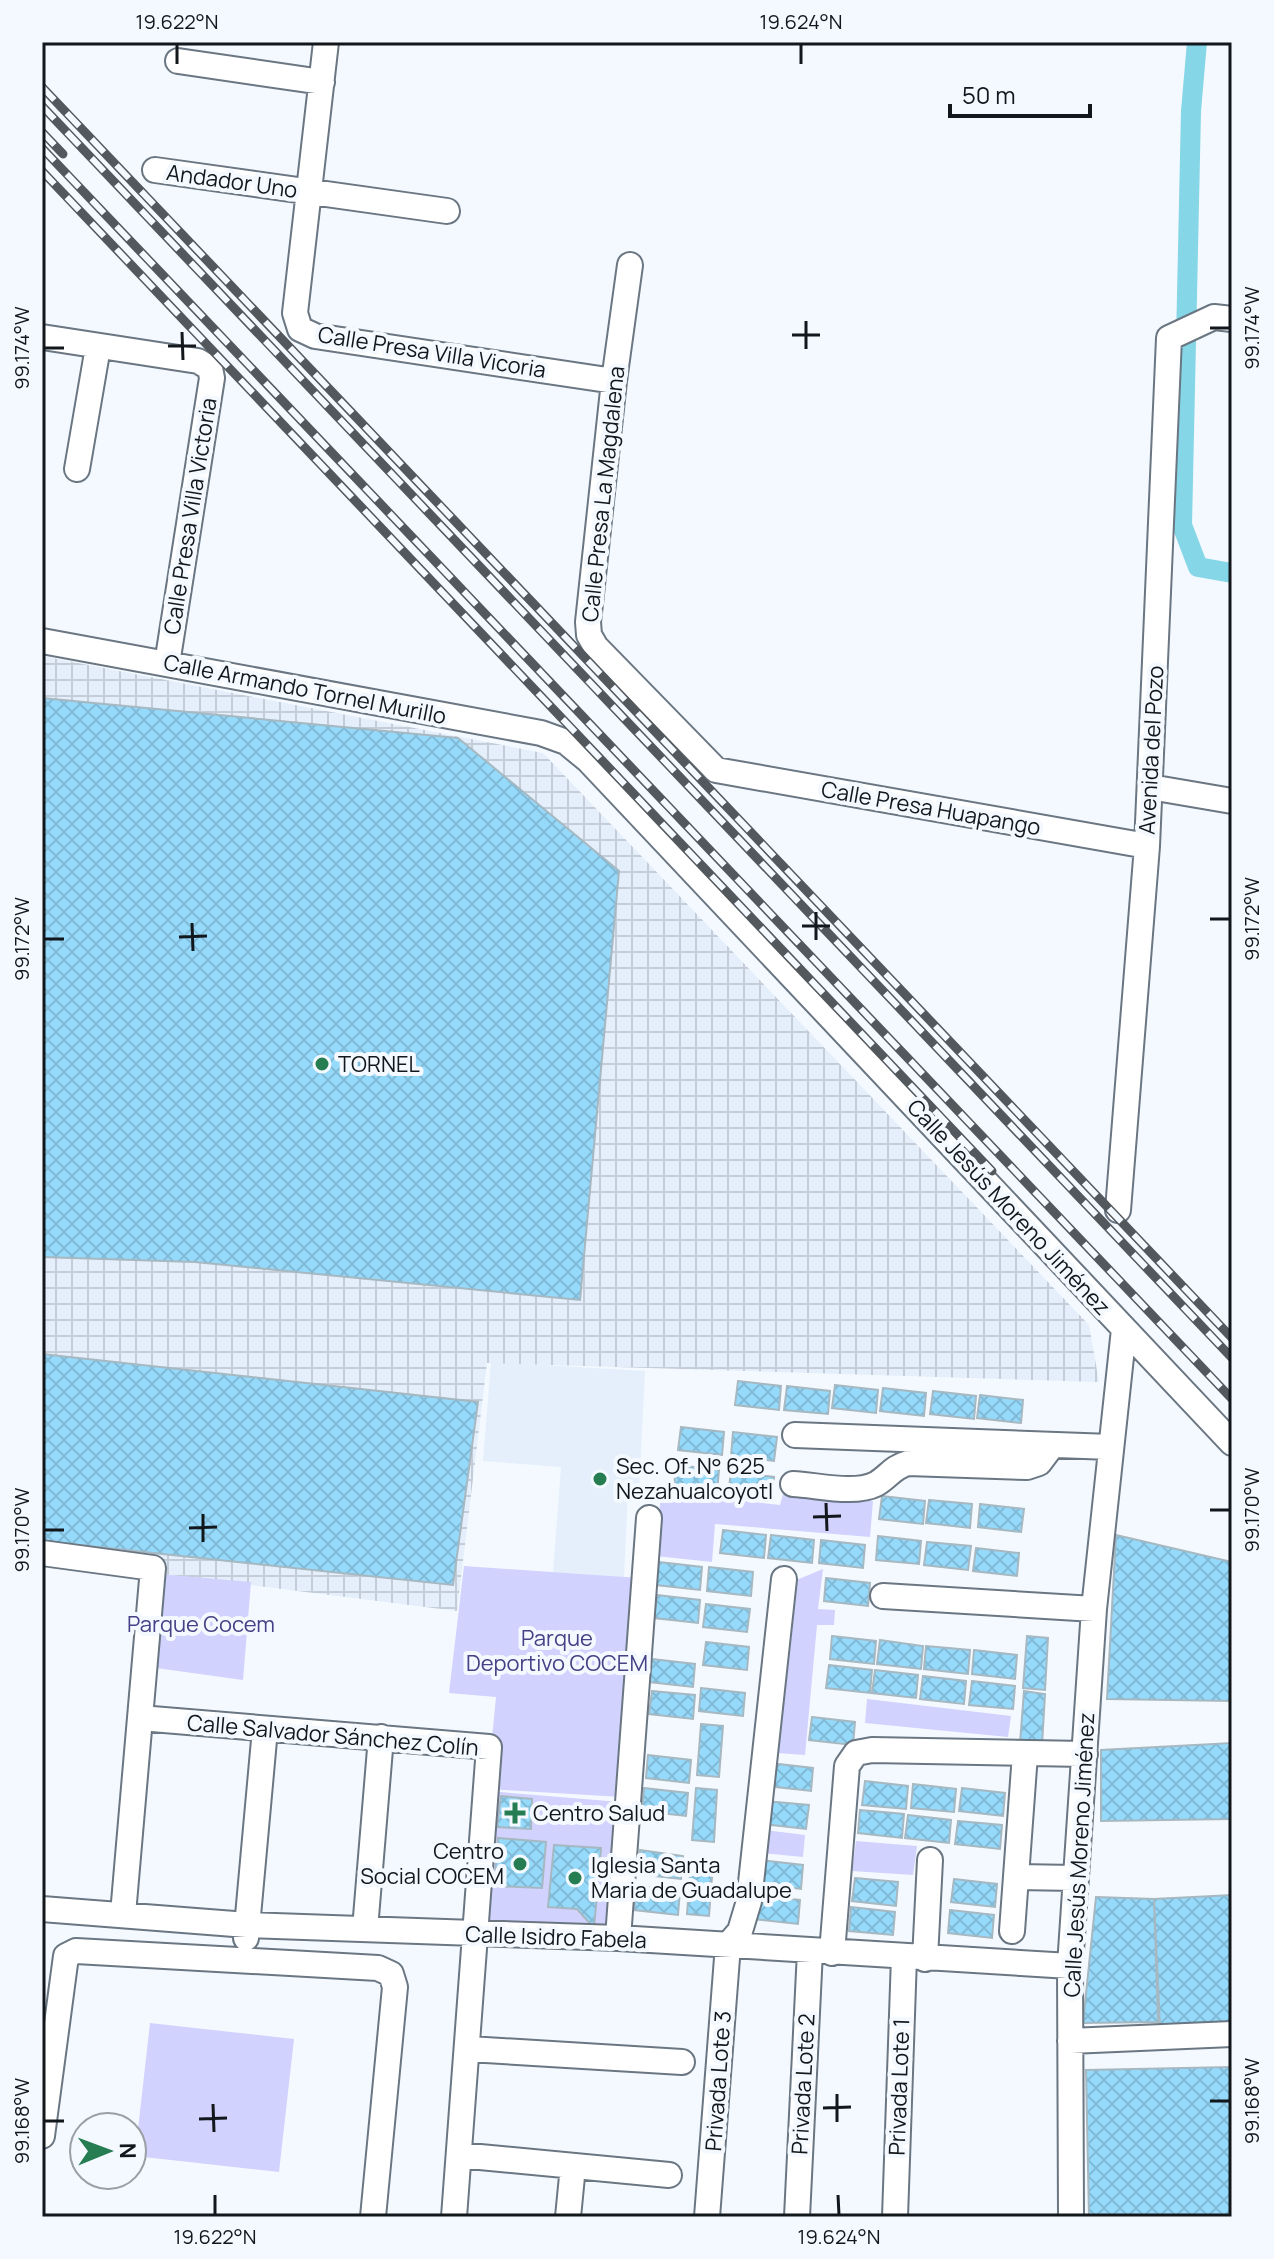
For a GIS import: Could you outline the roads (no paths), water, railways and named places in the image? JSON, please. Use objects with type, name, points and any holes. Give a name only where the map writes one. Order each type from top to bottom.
[{"type":"street","name":"Calle Presa Villa Vicoria","points":[[326,42],[295,313],[300,329],[315,336],[614,381]]},
{"type":"street","points":[[178,61],[322,82]]},
{"type":"street","name":"Andador Uno","points":[[155,170],[447,211]]},
{"type":"street","name":"Calle Presa La Magdalena","points":[[630,265],[614,381],[589,635],[596,647],[716,770]]},
{"type":"street","name":"Avenida del Pozo","points":[[1118,1210],[1147,846],[1169,338],[1217,319]]},
{"type":"street","points":[[42,337],[98,347],[77,469]]},
{"type":"street","name":"Calle Presa Villa Victoria","points":[[98,347],[198,361],[210,368],[212,378],[167,664]]},
{"type":"street","name":"Calle Armando Tornel Murillo","points":[[42,641],[541,733],[566,742]]},
{"type":"street","name":"Calle Jesús Moreno Jiménez","points":[[566,742],[588,760],[1124,1329],[1094,1609],[1070,1966],[1071,2217]]},
{"type":"street","name":"Calle Presa Huapango","points":[[716,770],[1147,846]]},
{"type":"street","points":[[1150,787],[1232,801]]},
{"type":"street","points":[[1124,1329],[1232,1443]]},
{"type":"street","points":[[795,1435],[1111,1447]]},
{"type":"street","points":[[793,1484],[863,1489],[878,1483],[896,1466],[908,1463],[1027,1467],[1039,1463],[1051,1447]]},
{"type":"street","points":[[618,1938],[649,1518]]},
{"type":"street","points":[[42,1553],[153,1568],[123,1914]]},
{"type":"street","points":[[728,1945],[740,1931],[749,1901],[784,1579]]},
{"type":"street","points":[[883,1596],[1094,1609]]},
{"type":"street","name":"Calle Salvador Sánchez Colín","points":[[140,1718],[489,1747],[469,2049],[454,2217]]},
{"type":"street","points":[[245,1959],[265,1729]]},
{"type":"street","points":[[365,1929],[381,1737]]},
{"type":"street","name":"Privada Lote 2","points":[[797,2217],[821,1952],[847,1766],[856,1753],[872,1750],[1025,1754]]},
{"type":"street","points":[[1012,1931],[1025,1754],[1085,1754]]},
{"type":"street","name":"Privada Lote 1","points":[[895,2217],[914,1958],[930,1860]]},
{"type":"street","points":[[1016,1877],[1076,1878]]},
{"type":"street","name":"Calle Isidro Fabela","points":[[42,1909],[247,1925],[618,1938],[1070,1966]]},
{"type":"street","name":"Privada Lote 3","points":[[707,2217],[728,1945]]},
{"type":"street","points":[[42,2136],[66,1956],[76,1951],[378,1968],[391,1974],[395,1987],[373,2217]]},
{"type":"street","points":[[1070,2041],[1232,2034]]},
{"type":"street","points":[[469,2049],[682,2062]]},
{"type":"street","points":[[459,2155],[669,2175]]},
{"type":"street","points":[[568,2217],[573,2166]]},
{"type":"waterway","points":[[1197,42],[1191,111],[1182,525],[1198,567],[1232,573]]},
{"type":"railway","points":[[42,87],[1232,1338]]},
{"type":"railway","points":[[42,106],[1232,1358]]},
{"type":"railway","points":[[42,132],[63,154]]},
{"type":"railway","points":[[42,148],[1232,1399]]},
{"type":"railway","points":[[42,171],[992,1171]]},
{"type":"place","name":"TORNEL","points":[[322,1064]]},
{"type":"place","name":"Sec. Of. N° 625 Nezahualcoyotl","points":[[600,1479]]},
{"type":"place","name":"Centro Salud","points":[[515,1813]]},
{"type":"place","name":"Centro Social COCEM","points":[[520,1864]]},
{"type":"place","name":"Iglesia Santa Maria de Guadalupe","points":[[575,1878]]},
{"type":"park label","name":"Parque Cocem","points":[[201,1624]]},
{"type":"park label","name":"Parque Deportivo COCEM","points":[[557,1650]]}]
